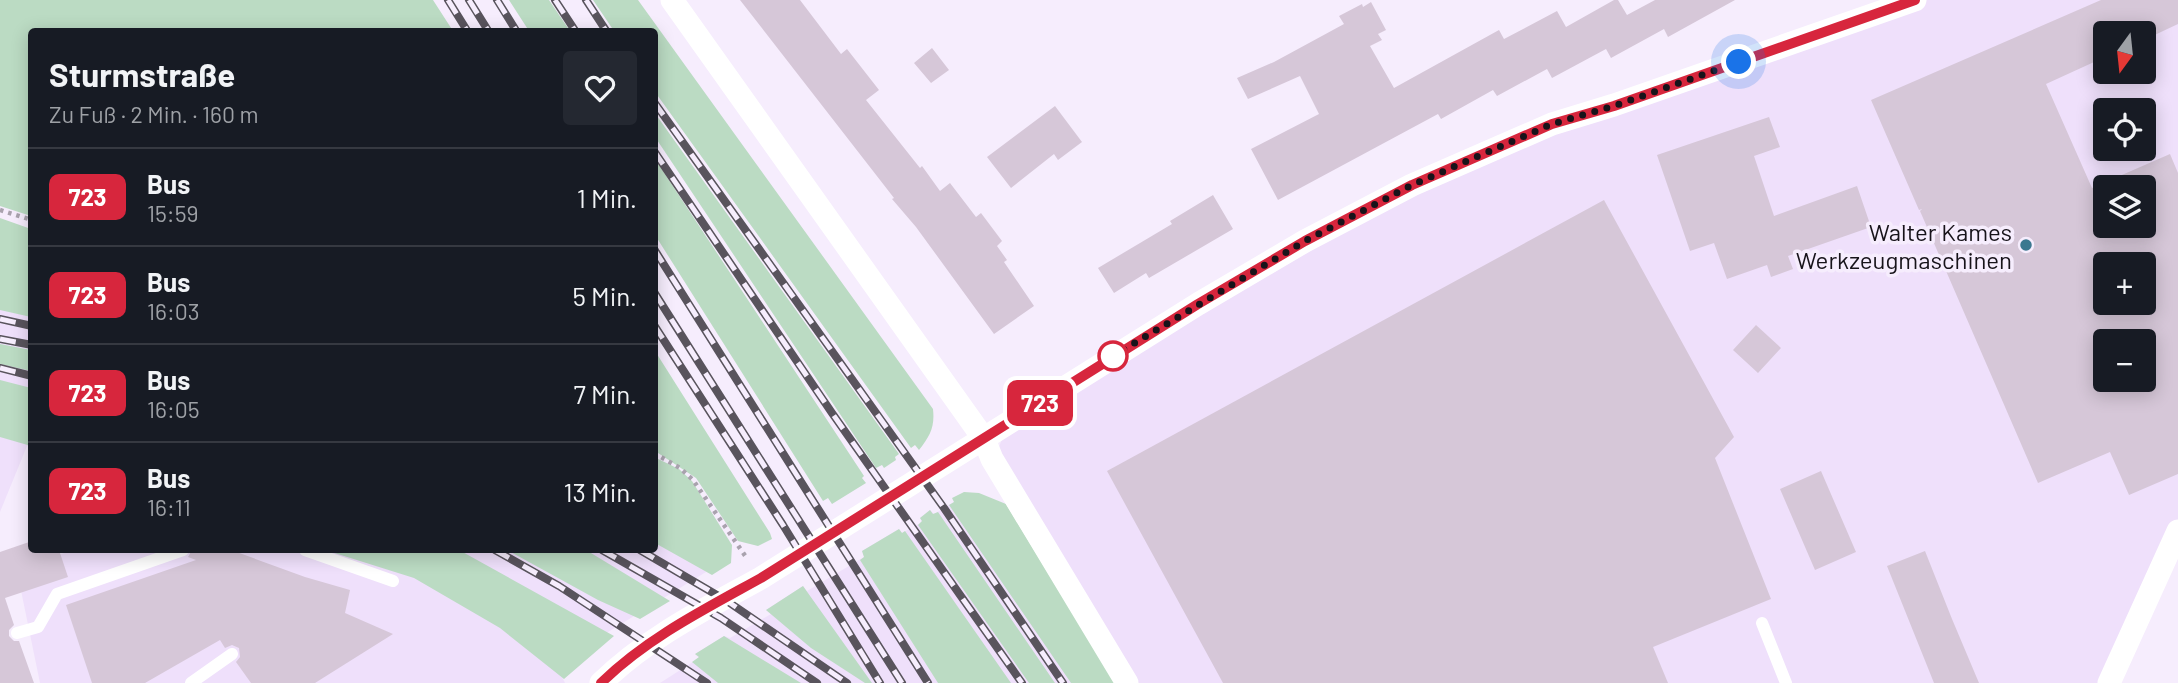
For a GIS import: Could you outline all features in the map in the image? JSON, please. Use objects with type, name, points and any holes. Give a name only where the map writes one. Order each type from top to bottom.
[{"type":"street","points":[[672,0],[984,439],[992,459],[1127,683]]},
{"type":"street","points":[[601,683],[622,662],[689,618],[761,578],[1198,304],[1305,241],[1412,185],[1552,124],[1614,106],[1915,0]]},
{"type":"street","points":[[2109,683],[2178,531]]},
{"type":"lane","points":[[17,634],[38,627],[57,594],[174,553]]},
{"type":"lane","points":[[314,553],[393,581]]},
{"type":"lane","points":[[1762,623],[1786,683]]},
{"type":"lane","points":[[191,683],[232,654]]},
{"type":"path","points":[[0,210],[28,219]]},
{"type":"path","points":[[658,455],[680,468],[693,480],[761,578]]},
{"type":"shaded area","points":[[1927,0],[2178,0],[2178,526],[2108,683],[1130,683],[995,458],[1006,428],[1417,189],[1614,110]]},
{"type":"shaded area","points":[[0,259],[28,266],[28,446],[0,512]]},
{"type":"shaded area","points":[[658,468],[706,572],[608,632],[561,675],[565,683],[40,683],[17,571],[64,553],[658,553]]},
{"type":"shaded area","points":[[954,502],[1102,683],[660,683],[699,658],[695,654],[724,636],[730,638],[771,614],[766,610],[803,586],[807,591],[864,557],[862,551],[899,529],[902,533],[922,522],[920,518],[930,510],[934,514]]},
{"type":"green space","points":[[0,0],[433,0],[451,28],[28,28],[28,215],[0,206]]},
{"type":"green space","points":[[509,0],[549,0],[568,28],[527,28]]},
{"type":"green space","points":[[593,0],[638,0],[933,409],[931,431],[919,450],[915,445],[911,448],[658,96],[658,28],[612,28]]},
{"type":"green space","points":[[658,118],[899,454],[895,457],[896,460],[884,468],[882,465],[876,468],[658,141]]},
{"type":"green space","points":[[658,164],[864,476],[862,478],[866,483],[832,504],[828,498],[823,501],[658,240]]},
{"type":"green space","points":[[0,218],[28,228],[28,316],[0,310]]},
{"type":"green space","points":[[0,344],[28,349],[28,370],[0,364]]},
{"type":"green space","points":[[658,356],[772,539],[758,546],[738,541],[696,478],[658,453]]},
{"type":"green space","points":[[0,380],[28,387],[28,445],[0,437]]},
{"type":"green space","points":[[658,459],[679,469],[692,481],[732,545],[731,563],[712,575],[658,545]]},
{"type":"green space","points":[[964,492],[979,493],[1006,504],[1115,683],[1071,683],[949,505],[954,502],[952,498]]},
{"type":"green space","points":[[930,510],[933,514],[938,512],[1055,683],[1029,683],[918,525],[922,521],[920,518]]},
{"type":"green space","points":[[899,529],[902,533],[905,531],[1011,683],[938,683],[860,560],[864,557],[862,551]]},
{"type":"green space","points":[[335,553],[464,553],[614,636],[564,679],[500,628],[414,578]]},
{"type":"green space","points":[[512,553],[591,553],[670,601],[640,619],[598,600]]},
{"type":"green space","points":[[803,586],[872,683],[865,683],[811,648],[766,610]]},
{"type":"green space","points":[[724,636],[801,683],[718,683],[692,662],[699,657],[695,654]]},
{"type":"building","points":[[740,0],[800,0],[841,54],[847,49],[879,90],[866,100],[920,168],[922,166],[940,191],[950,183],[976,217],[981,213],[1002,241],[997,246],[1007,260],[1004,262],[1034,306],[994,334],[916,227],[892,199],[894,198]]},
{"type":"building","points":[[1618,0],[1627,15],[1655,0],[1735,0],[1668,37],[1664,29],[1611,58],[1606,49],[1552,78],[1547,69],[1497,96],[1493,90],[1441,119],[1438,114],[1278,200],[1251,149],[1319,114],[1300,76],[1248,99],[1237,78],[1274,62],[1344,24],[1339,16],[1362,4],[1363,7],[1371,2],[1386,30],[1378,34],[1382,40],[1370,46],[1394,88],[1499,30],[1504,39],[1557,11],[1566,27]]},
{"type":"building","name":"Walter Kames Werkzeugmaschinen","points":[[2101,0],[2178,0],[2178,24],[2156,34],[2156,21],[2093,21],[2093,62],[2046,84],[2093,188],[2093,238],[2156,238],[2156,175],[2122,175],[2170,154],[2178,173],[2178,474],[2129,495],[2110,452],[2038,483],[1920,211],[1922,209],[1919,210],[1871,100]]},
{"type":"building","points":[[932,48],[949,70],[931,83],[914,63]]},
{"type":"building","points":[[1055,106],[1082,142],[1058,160],[1054,154],[1011,188],[987,157]]},
{"type":"building","points":[[1769,117],[1780,147],[1754,156],[1774,216],[1857,186],[1871,227],[1788,256],[1793,269],[1771,277],[1767,265],[1727,279],[1714,243],[1690,251],[1657,155]]},
{"type":"building","points":[[1213,195],[1233,229],[1149,278],[1146,273],[1114,293],[1098,268],[1172,224],[1170,221]]},
{"type":"building","points":[[1604,200],[1734,437],[1715,458],[1771,599],[1653,647],[1668,683],[1223,683],[1107,471]]},
{"type":"building","points":[[1756,325],[1781,348],[1758,373],[1733,350]]},
{"type":"building","points":[[1821,471],[1856,552],[1815,570],[1780,489]]},
{"type":"building","points":[[28,542],[28,553],[60,553],[68,577],[5,598],[14,625],[9,630],[9,636],[14,641],[19,641],[34,683],[0,683],[0,552]]},
{"type":"building","points":[[1925,551],[1979,683],[1934,683],[1887,566]]},
{"type":"building","points":[[190,553],[239,553],[350,590],[345,613],[393,634],[315,683],[251,683],[236,662],[240,657],[239,648],[232,645],[225,648],[220,640],[145,683],[92,683],[66,605],[196,560],[188,557]]},
{"type":"railway","points":[[448,0],[466,28]]},
{"type":"railway","points":[[469,0],[486,28]]},
{"type":"railway","points":[[497,0],[514,28]]},
{"type":"railway","points":[[555,0],[573,28]]},
{"type":"railway","points":[[586,0],[604,28]]},
{"type":"railway","points":[[658,108],[944,508],[1063,683]]},
{"type":"railway","points":[[658,157],[832,413],[1022,683]]},
{"type":"railway","points":[[658,255],[928,683]]},
{"type":"railway","points":[[658,298],[902,683]]},
{"type":"railway","points":[[0,319],[28,325]]},
{"type":"railway","points":[[658,331],[783,525],[880,683]]},
{"type":"railway","points":[[0,339],[28,344]]},
{"type":"railway","points":[[0,368],[28,375]]},
{"type":"railway","points":[[500,553],[559,586],[707,683]]},
{"type":"railway","points":[[607,553],[721,618],[817,683]]},
{"type":"railway","points":[[645,553],[727,601],[847,683]]},
{"type":"bus line","name":"723","points":[[601,683],[622,662],[689,618],[761,578],[1100,364],[1305,241],[1412,185],[1552,124],[1614,106],[1915,0]]},
{"type":"place","name":"Walter Kames Werkzeugmaschinen","points":[[2026,245]]},
{"type":"route","points":[[1113,356],[1305,241],[1412,185],[1552,124],[1614,106],[1739,62]]}]
